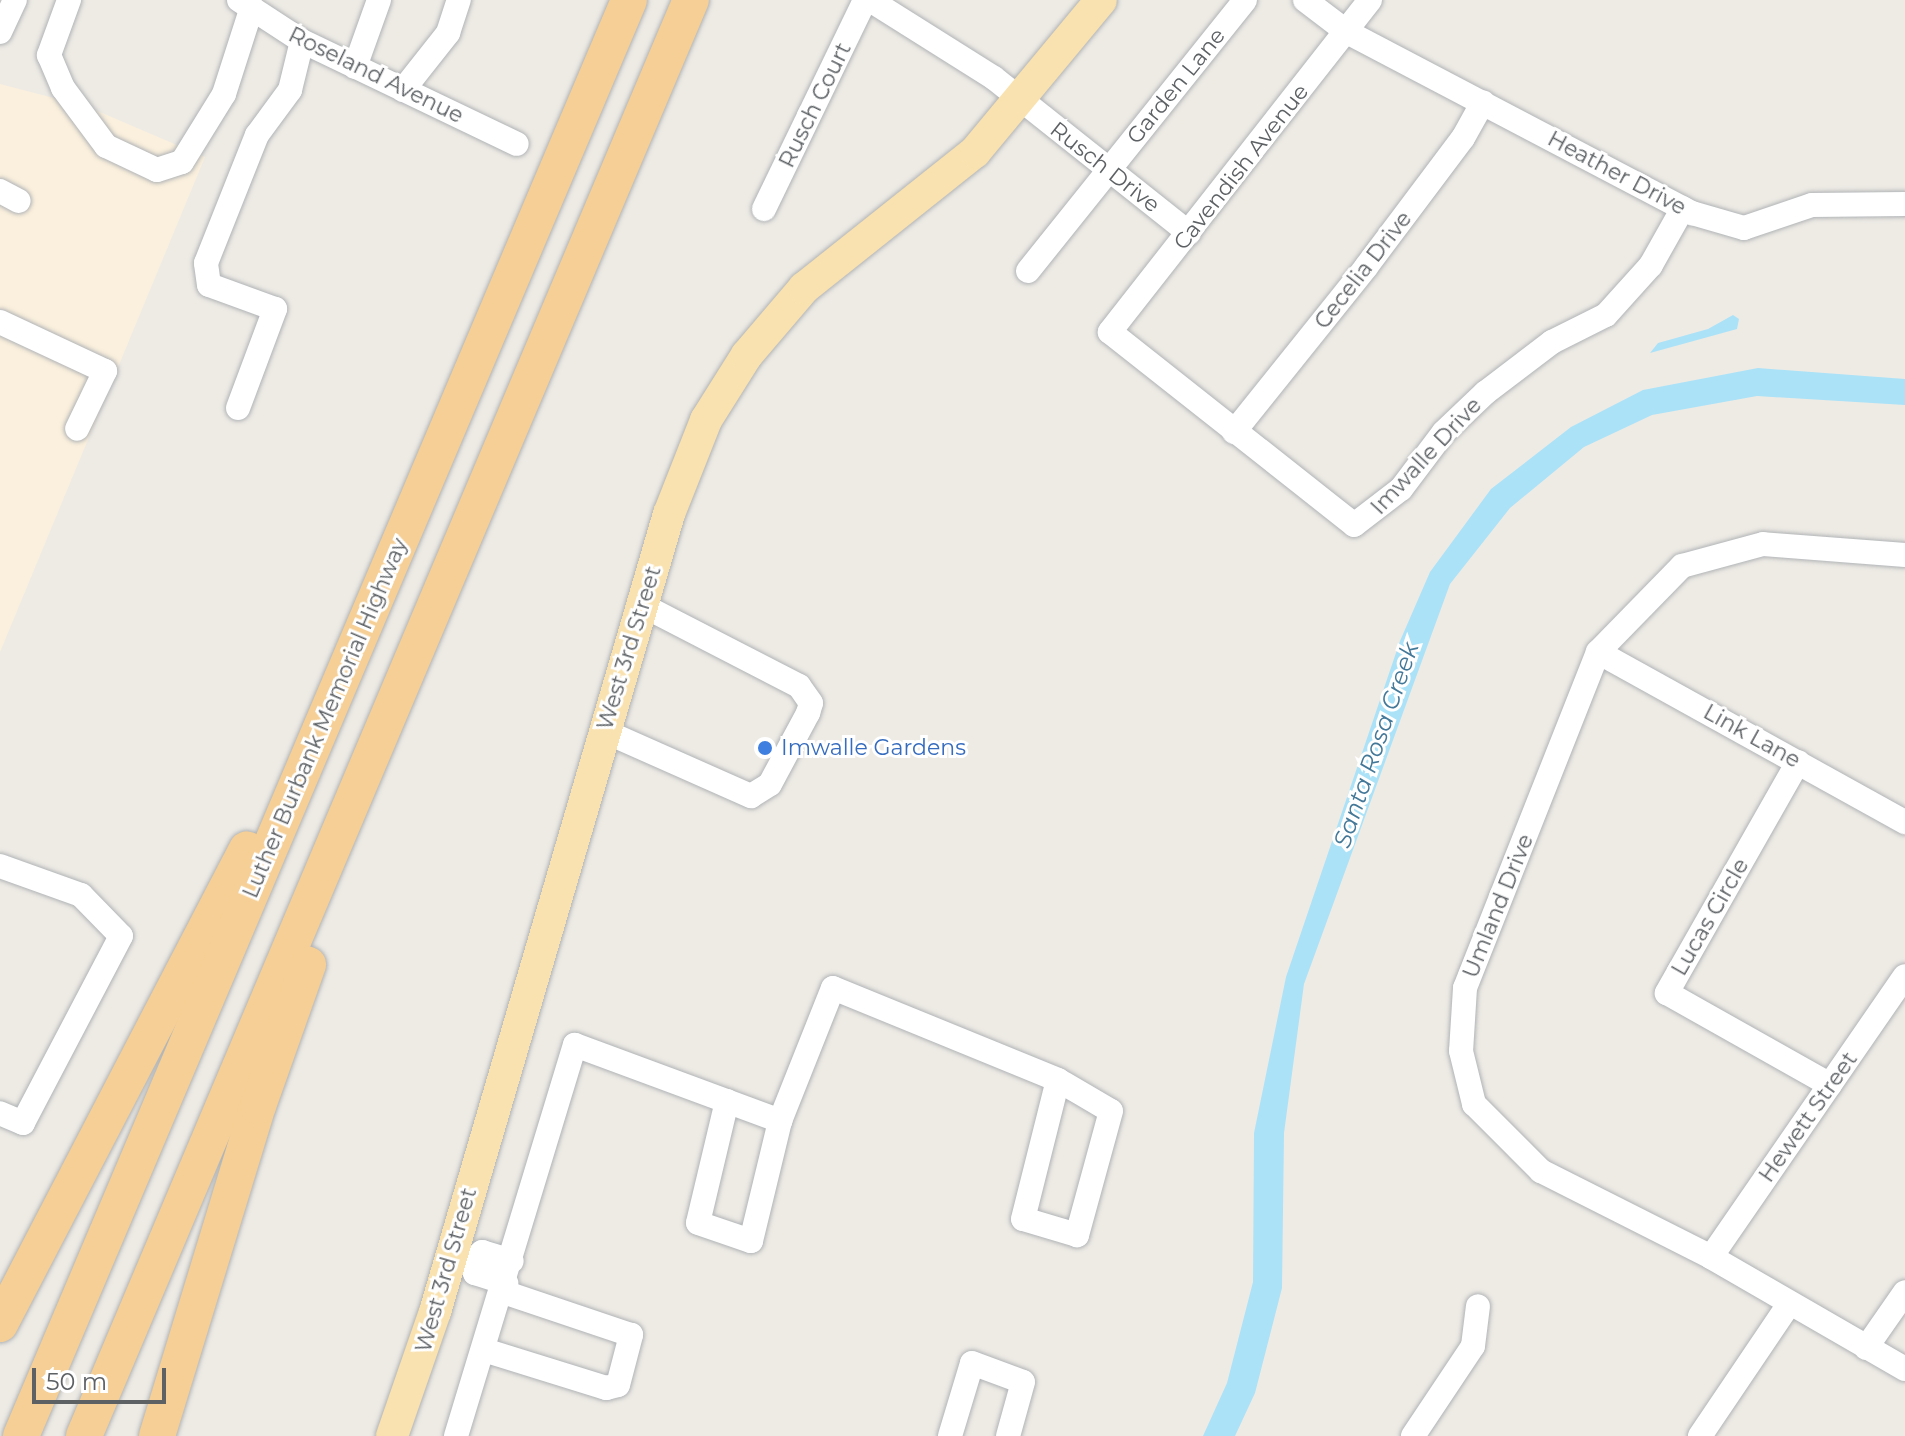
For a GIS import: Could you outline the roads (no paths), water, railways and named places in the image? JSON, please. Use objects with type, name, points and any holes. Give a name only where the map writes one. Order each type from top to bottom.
[{"type":"highway","name":"Luther Burbank Memorial Highway","points":[[21,1436],[629,0]]},
{"type":"highway","points":[[84,1436],[691,0]]},
{"type":"highway","points":[[0,1324],[223,894],[334,698]]},
{"type":"highway","points":[[157,1436],[258,1106],[330,905],[384,728]]},
{"type":"main road","name":"West 3rd Street","points":[[392,1436],[461,1258],[604,731],[694,446],[733,374],[765,331],[821,270],[959,167],[1022,101],[1101,0]]},
{"type":"street","points":[[0,32],[15,0]]},
{"type":"street","points":[[69,0],[49,55],[63,88],[106,146],[157,170],[182,162],[224,94],[245,3]]},
{"type":"street","points":[[355,67],[379,0]]},
{"type":"street","points":[[403,90],[448,33],[459,0]]},
{"type":"street","name":"Rusch Court","points":[[764,209],[868,0],[1022,101]]},
{"type":"street","name":"Garden Lane","points":[[1028,271],[1245,0]]},
{"type":"street","points":[[1305,0],[1347,32]]},
{"type":"street","name":"Cavendish Avenue","points":[[1110,332],[1370,0]]},
{"type":"street","name":"Roseland Avenue","points":[[245,3],[302,41],[517,144]]},
{"type":"street","name":"Heather Drive","points":[[1347,32],[1683,208],[1744,228],[1812,205],[1905,204]]},
{"type":"street","points":[[238,408],[275,309],[209,285],[206,263],[257,135],[290,90],[302,41]]},
{"type":"street","name":"Rusch Drive","points":[[1022,101],[1107,173],[1189,233]]},
{"type":"street","name":"Cecelia Drive","points":[[1234,432],[1366,267],[1463,138],[1483,102]]},
{"type":"street","name":"Imwalle Drive","points":[[1110,332],[1354,525],[1401,489],[1444,432],[1485,393],[1552,342],[1606,315],[1651,265],[1683,208]]},
{"type":"street","points":[[0,322],[105,371],[77,429]]},
{"type":"street","name":"Umland Drive","points":[[1905,555],[1763,544],[1682,566],[1598,652],[1465,988],[1461,1051],[1474,1104],[1541,1171],[1711,1257],[1905,1369]]},
{"type":"street","points":[[604,731],[751,796],[770,784],[808,713],[811,703],[799,686],[642,605]]},
{"type":"street","name":"Link Lane","points":[[1598,652],[1905,822]]},
{"type":"street","name":"Lucas Circle","points":[[1798,762],[1667,993],[1830,1085]]},
{"type":"street","points":[[0,866],[81,895],[121,936],[23,1123],[0,1113]]},
{"type":"street","name":"Hewett Street","points":[[1711,1257],[1905,976]]},
{"type":"street","points":[[727,1101],[698,1223],[751,1241],[780,1121],[833,988],[1058,1080],[1111,1111],[1077,1235],[1023,1219],[1058,1080]]},
{"type":"street","points":[[456,1436],[507,1278],[575,1045],[780,1121]]},
{"type":"street","points":[[461,1258],[482,1252],[507,1278],[631,1335],[618,1385],[606,1388],[484,1350]]},
{"type":"street","points":[[1866,1348],[1905,1292]]},
{"type":"street","points":[[1700,1436],[1789,1304]]},
{"type":"street","points":[[1413,1436],[1473,1346],[1478,1306]]},
{"type":"street","points":[[950,1436],[972,1363],[1023,1382],[1008,1436]]},
{"type":"water","points":[[1733,315],[1739,319],[1737,329],[1650,353],[1658,343],[1708,329]]},
{"type":"water","name":"Santa Rosa Creek","points":[[1758,368],[1905,379],[1905,405],[1757,396],[1652,415],[1584,447],[1510,508],[1450,584],[1304,984],[1284,1133],[1282,1288],[1255,1393],[1235,1436],[1203,1436],[1227,1383],[1253,1282],[1254,1133],[1286,977],[1400,641],[1430,572],[1491,489],[1571,427],[1643,390]]},
{"type":"place","name":"Imwalle Gardens","points":[[765,748]]}]
